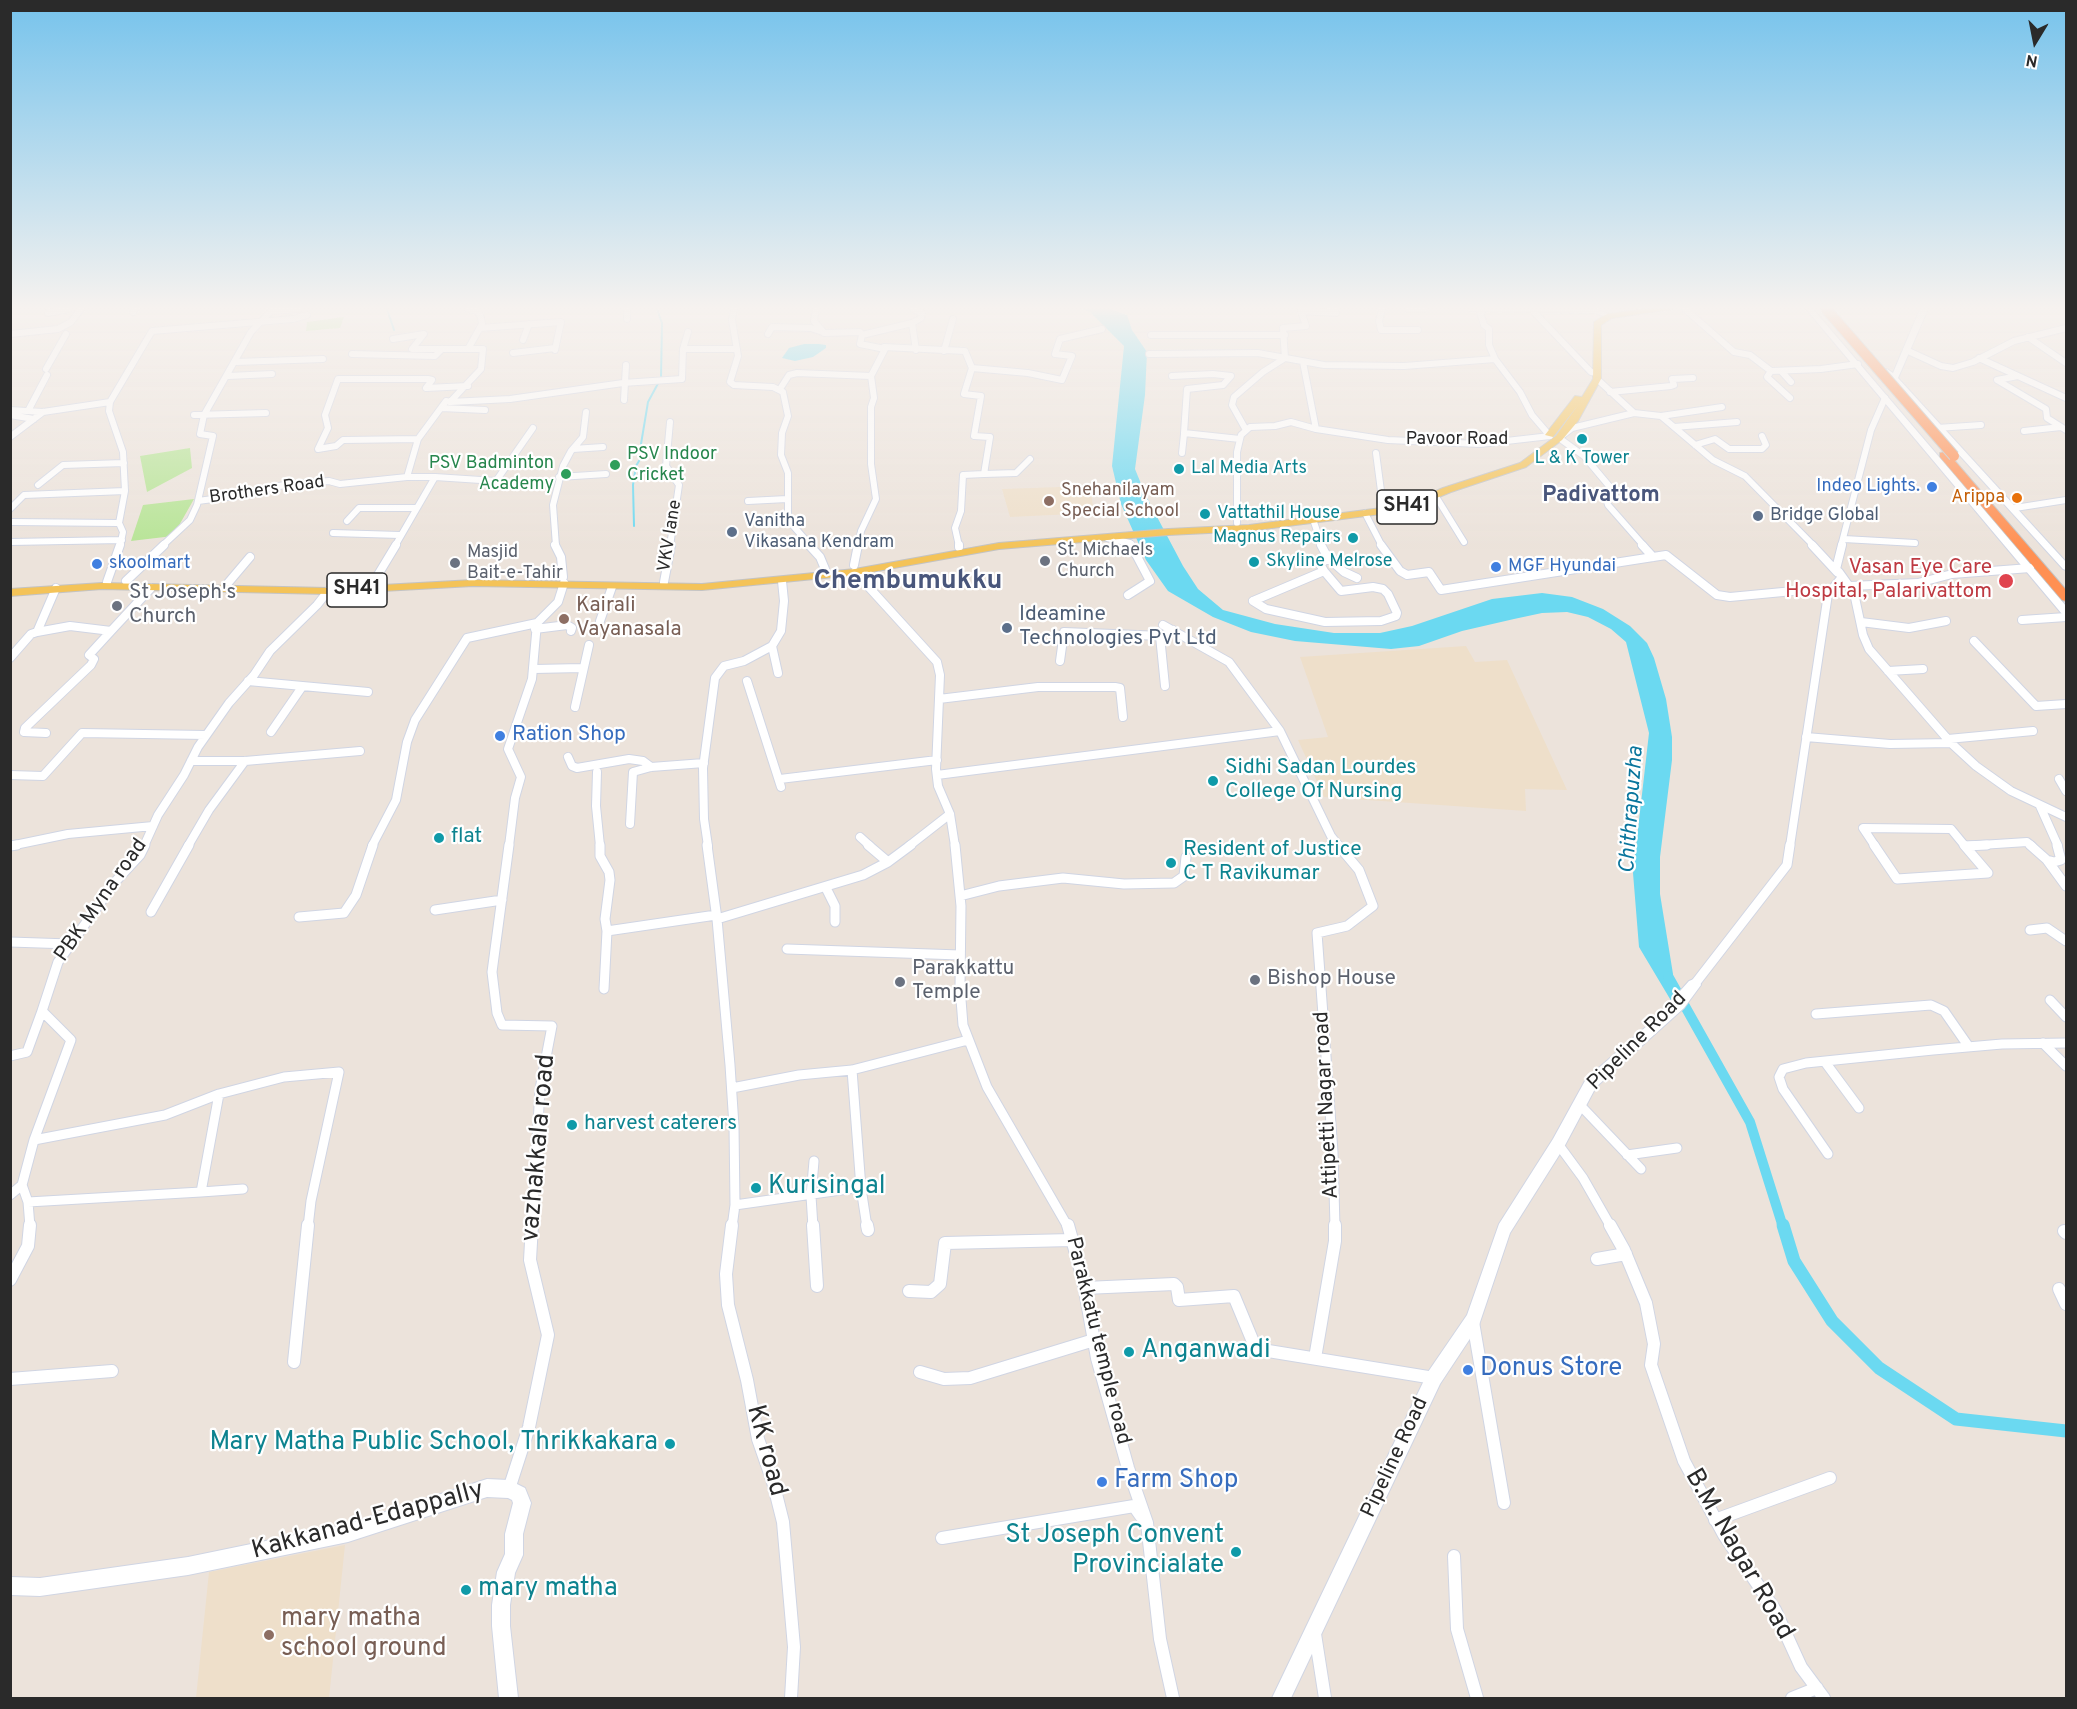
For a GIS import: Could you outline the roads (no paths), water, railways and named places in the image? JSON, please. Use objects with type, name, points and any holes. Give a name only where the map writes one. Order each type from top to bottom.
[{"type":"highway","points":[[1890,389],[1949,455],[1995,493],[2067,581]]},
{"type":"highway","points":[[1893,389],[1949,455],[1969,491],[2067,597]]},
{"type":"main road","name":"SH41","points":[[151,588],[328,591],[563,580],[612,587],[702,587],[766,579],[782,581],[999,546],[1104,538],[1122,533],[1167,529],[1249,528],[1365,513],[1408,506],[1523,465],[1573,421],[1587,389]]},
{"type":"main road","points":[[1167,529],[1237,523],[1402,502],[1515,464],[1554,437]]},
{"type":"main road","points":[[10,587],[126,581],[330,586],[372,583],[563,580],[664,582],[766,579],[825,569],[855,568],[959,547],[1122,533]]},
{"type":"main road","points":[[10,593],[102,586],[151,588]]},
{"type":"street","points":[[28,411],[39,389]]},
{"type":"street","points":[[107,582],[123,532],[119,523],[125,491],[123,452],[109,411],[110,402],[118,389]]},
{"type":"street","points":[[126,581],[190,520],[198,501],[213,436],[200,434],[204,415],[220,389]]},
{"type":"street","points":[[334,389],[325,415],[328,428],[318,449],[336,446],[343,440],[418,439]]},
{"type":"street","points":[[450,402],[465,389]]},
{"type":"street","points":[[407,477],[418,439],[446,401],[510,399],[583,389]]},
{"type":"street","points":[[624,389],[624,400]]},
{"type":"street","points":[[780,389],[783,392],[788,416],[781,450],[788,473],[789,522],[815,551],[825,569]]},
{"type":"street","points":[[855,568],[861,531],[876,499],[871,464],[873,389]]},
{"type":"street","points":[[966,389],[964,394],[981,396],[974,436],[990,437],[984,474]]},
{"type":"street","points":[[1182,453],[1187,389]]},
{"type":"street","points":[[1237,523],[1237,452],[1240,439],[1246,430],[1232,405],[1234,397],[1244,389]]},
{"type":"street","points":[[1308,389],[1316,429]]},
{"type":"street","points":[[1518,389],[1532,415],[1554,437],[1584,456],[1615,493],[1606,498],[1608,505],[1653,557]]},
{"type":"street","points":[[1608,389],[1634,413]]},
{"type":"street","points":[[1611,392],[1643,389]]},
{"type":"street","points":[[1780,389],[1790,398]]},
{"type":"street","points":[[1878,389],[1969,491],[2067,612]]},
{"type":"street","points":[[1903,389],[1995,493],[2015,508],[2067,567]]},
{"type":"street","points":[[2012,389],[2046,409],[2047,418],[2064,428]]},
{"type":"street","points":[[2046,389],[2067,398]]},
{"type":"street","points":[[1836,569],[1871,430],[1885,398]]},
{"type":"street","points":[[10,410],[43,412],[110,402]]},
{"type":"street","name":"Pavoor Road","points":[[1246,430],[1250,427],[1275,426],[1292,422],[1316,429],[1388,440],[1480,444],[1554,437],[1572,428],[1634,413],[1661,416],[1722,407]]},
{"type":"street","points":[[441,408],[485,410]]},
{"type":"street","points":[[10,437],[43,412]]},
{"type":"street","points":[[536,626],[558,602],[563,580],[561,557],[554,542],[553,505],[559,477],[573,449],[583,437],[586,412]]},
{"type":"street","points":[[194,415],[266,413]]},
{"type":"street","points":[[10,415],[34,419]]},
{"type":"street","points":[[1661,416],[1713,460],[1745,476],[1792,522],[1842,577]]},
{"type":"street","name":"VKV lane","points":[[664,582],[679,485],[666,465],[670,422]]},
{"type":"street","points":[[1674,427],[1737,422]]},
{"type":"street","points":[[1937,428],[1981,425]]},
{"type":"street","points":[[2024,431],[2048,427],[2064,428]]},
{"type":"street","name":"Brothers Road","points":[[198,501],[235,496],[284,485],[329,481],[340,484],[407,477],[496,481],[534,428]]},
{"type":"street","points":[[1184,434],[1240,439]]},
{"type":"street","points":[[1695,445],[1712,439],[1730,449],[1762,448],[1766,445],[1762,436]]},
{"type":"street","points":[[573,449],[603,447]]},
{"type":"street","points":[[1376,453],[1383,506]]},
{"type":"street","points":[[959,547],[955,528],[961,511],[963,475],[1016,473],[1030,459]]},
{"type":"street","points":[[38,485],[61,465],[124,463]]},
{"type":"street","points":[[559,477],[606,474]]},
{"type":"street","points":[[372,583],[391,556],[400,535],[435,477]]},
{"type":"street","points":[[10,509],[24,495],[125,491]]},
{"type":"street","points":[[1435,495],[1464,542]]},
{"type":"street","points":[[748,501],[787,500]]},
{"type":"street","points":[[2015,508],[2067,500]]},
{"type":"street","points":[[347,521],[359,508],[416,508]]},
{"type":"street","points":[[1365,513],[1377,540],[1400,571],[1407,575],[1429,572],[1441,590],[1666,555],[1717,595],[1730,597],[1804,590],[1827,594],[1842,577]]},
{"type":"street","points":[[1313,519],[1321,545],[1328,558],[1344,572],[1357,578]]},
{"type":"street","points":[[10,522],[119,523]]},
{"type":"street","points":[[333,533],[400,535]]},
{"type":"street","points":[[1104,538],[1130,543],[1139,556],[1150,581],[1128,595]]},
{"type":"street","points":[[1844,539],[1916,543]]},
{"type":"street","points":[[10,542],[122,540]]},
{"type":"street","points":[[228,583],[250,557]]},
{"type":"street","points":[[1324,571],[1253,601],[1266,609],[1298,618],[1325,622],[1381,621],[1396,616],[1397,613],[1383,589],[1373,587],[1341,591],[1320,564],[1328,558]]},
{"type":"street","points":[[1335,564],[1365,559]]},
{"type":"street","name":"Parakkatu temple road","points":[[855,568],[937,662],[940,675],[937,775],[938,786],[950,814],[960,897],[963,1025],[987,1087],[1068,1225],[1085,1288],[1094,1340],[1128,1468],[1147,1523],[1160,1639],[1173,1698]]},
{"type":"street","points":[[1850,585],[1918,583],[1952,574],[2030,568]]},
{"type":"street","points":[[1836,569],[1842,577]]},
{"type":"street","points":[[1836,569],[1850,585],[1869,649],[1950,741],[1994,778],[2040,806],[2067,817]]},
{"type":"street","points":[[778,673],[772,646],[781,631],[784,601],[782,581]]},
{"type":"street","points":[[600,621],[612,587]]},
{"type":"street","points":[[37,632],[56,588]]},
{"type":"street","points":[[46,733],[24,732],[25,728],[91,665],[94,659],[89,655],[151,588]]},
{"type":"street","name":"PBK Myna road","points":[[10,1056],[27,1052],[58,962],[115,882],[140,855],[153,826],[206,735],[270,651],[317,605],[328,591]]},
{"type":"street","name":"Pipeline Road","points":[[1281,1698],[1434,1378],[1473,1318],[1504,1229],[1558,1144],[1591,1083],[1659,1023],[1694,985],[1787,865],[1827,594]]},
{"type":"street","points":[[2022,620],[2067,617]]},
{"type":"street","points":[[1861,622],[1909,628],[1946,621]]},
{"type":"street","points":[[299,917],[344,913],[356,895],[372,846],[396,800],[407,742],[415,720],[467,638],[536,626],[567,625],[572,628],[571,632]]},
{"type":"street","points":[[937,775],[1280,731],[1229,662],[1163,625]]},
{"type":"street","points":[[10,658],[32,633],[70,626],[111,631]]},
{"type":"street","name":"vazhakkala road","points":[[509,1489],[529,1427],[548,1335],[530,1260],[540,1089],[552,1026],[502,1025],[497,1014],[492,972],[515,798],[521,777],[508,749],[534,669],[536,626]]},
{"type":"street","points":[[1059,661],[1064,632],[1160,636],[1173,630]]},
{"type":"street","points":[[1160,636],[1165,686]]},
{"type":"street","points":[[1974,641],[2036,706],[2067,704]]},
{"type":"street","points":[[575,707],[589,645]]},
{"type":"street","name":"KK road","points":[[772,646],[744,661],[724,666],[715,678],[704,763],[704,819],[717,917],[732,1088],[735,1205],[726,1274],[727,1297],[758,1439],[773,1482],[783,1522],[794,1647],[791,1698]]},
{"type":"street","points":[[534,669],[582,668]]},
{"type":"street","points":[[1888,671],[1923,669]]},
{"type":"street","points":[[248,681],[368,692]]},
{"type":"street","points":[[747,681],[780,783],[937,760]]},
{"type":"street","points":[[271,732],[302,687]]},
{"type":"street","points":[[939,699],[1038,687],[1115,687],[1120,688],[1123,717]]},
{"type":"street","points":[[1806,737],[1890,744],[1950,741],[2033,730]]},
{"type":"street","name":"Attipetti Nagar road","points":[[1280,731],[1331,837],[1359,870],[1372,906],[1347,926],[1317,933],[1333,1152],[1335,1241],[1315,1358]]},
{"type":"street","points":[[10,775],[43,776],[82,733],[206,735]]},
{"type":"street","points":[[191,761],[245,760],[360,751]]},
{"type":"street","points":[[568,757],[572,765],[577,768],[629,759],[644,761],[651,767]]},
{"type":"street","points":[[151,912],[209,810],[245,760]]},
{"type":"street","points":[[630,824],[633,772],[651,767],[704,763]]},
{"type":"street","points":[[597,772],[600,856],[609,872],[610,880],[605,919],[607,931],[604,989]]},
{"type":"street","points":[[2059,779],[2067,791]]},
{"type":"street","points":[[2040,806],[2061,860],[2054,862],[2047,860]]},
{"type":"street","points":[[607,931],[717,917],[826,888],[863,875],[888,862],[950,814]]},
{"type":"street","points":[[10,846],[68,834],[153,826]]},
{"type":"street","points":[[1863,828],[1951,829],[1965,846],[1988,873],[1897,879],[1863,828]]},
{"type":"street","points":[[860,837],[888,862]]},
{"type":"street","points":[[1965,846],[2028,842],[2047,860],[2066,884]]},
{"type":"street","points":[[960,897],[999,886],[1063,878],[1124,884],[1174,883],[1184,876],[1186,857]]},
{"type":"street","points":[[826,888],[835,906],[835,922]]},
{"type":"street","points":[[435,909],[502,900]]},
{"type":"street","points":[[2030,930],[2047,928],[2059,938],[2067,941]]},
{"type":"street","points":[[10,942],[70,944]]},
{"type":"street","points":[[787,949],[960,956]]},
{"type":"street","points":[[2050,1000],[2067,1017]]},
{"type":"street","points":[[1816,1014],[1931,1005],[1944,1011],[1969,1047]]},
{"type":"street","points":[[10,1280],[28,1246],[30,1223],[28,1202],[22,1185],[34,1140],[71,1040],[42,1011]]},
{"type":"street","points":[[732,1088],[799,1075],[852,1071],[968,1040]]},
{"type":"street","points":[[2043,1043],[2067,1066]]},
{"type":"street","points":[[1828,1154],[1783,1089],[1779,1077],[1783,1069],[1825,1062],[1969,1047],[2067,1043]]},
{"type":"street","points":[[1825,1062],[1859,1108]]},
{"type":"street","points":[[852,1071],[868,1230]]},
{"type":"street","points":[[34,1140],[165,1115],[219,1095],[284,1077],[339,1072],[310,1201],[294,1362]]},
{"type":"street","points":[[201,1192],[219,1095]]},
{"type":"street","points":[[1580,1105],[1641,1169]]},
{"type":"street","name":"B.M. Nagar Road","points":[[1558,1144],[1583,1178],[1626,1254],[1651,1321],[1654,1344],[1651,1365],[1684,1461],[1715,1520],[1774,1610],[1801,1667],[1821,1693]]},
{"type":"street","points":[[1627,1155],[1677,1148]]},
{"type":"street","points":[[814,1161],[811,1197],[817,1286]]},
{"type":"street","points":[[10,1195],[22,1185]]},
{"type":"street","points":[[735,1205],[811,1197],[865,1187]]},
{"type":"street","points":[[28,1202],[243,1189]]},
{"type":"street","points":[[909,1291],[931,1292],[940,1284],[945,1244],[1072,1240]]},
{"type":"street","points":[[1597,1259],[1626,1254]]},
{"type":"street","points":[[1085,1288],[1174,1284],[1177,1287],[1179,1300],[1234,1296],[1256,1349],[1434,1378]]},
{"type":"street","points":[[2059,1289],[2067,1304]]},
{"type":"street","points":[[1473,1318],[1504,1503]]},
{"type":"street","points":[[920,1372],[944,1379],[970,1378],[1094,1340]]},
{"type":"street","points":[[10,1379],[112,1371]]},
{"type":"street","points":[[1715,1520],[1830,1478]]},
{"type":"street","name":"Kakkanad-Edappally","points":[[10,1586],[40,1587],[188,1566],[348,1533],[487,1488],[509,1489],[519,1494],[522,1503],[514,1534],[514,1555],[506,1572],[501,1605],[509,1698]]},
{"type":"street","points":[[942,1538],[1134,1506],[1147,1523]]},
{"type":"street","points":[[1454,1556],[1457,1629],[1477,1698]]},
{"type":"street","points":[[1314,1630],[1325,1698]]},
{"type":"street","points":[[1792,1698],[1821,1693]]},
{"type":"water","points":[[1120,389],[1145,389],[1135,469],[1146,496],[1183,566],[1198,589],[1223,610],[1275,624],[1334,633],[1380,633],[1412,626],[1492,599],[1542,593],[1572,597],[1603,609],[1630,626],[1647,643],[1654,658],[1666,699],[1672,737],[1672,760],[1660,857],[1660,894],[1673,974],[1673,1004],[1639,947],[1633,873],[1649,733],[1626,642],[1611,629],[1588,617],[1567,612],[1542,613],[1462,631],[1419,646],[1391,649],[1295,641],[1251,632],[1213,617],[1168,591],[1146,560],[1121,504],[1112,466]]},
{"type":"waterway","points":[[634,526],[633,485],[636,466],[642,456],[641,444],[648,402],[655,389]]},
{"type":"waterway","name":"Chithrapuzha","points":[[1668,976],[1750,1122],[1783,1227]]},
{"type":"waterway","name":"Chithrapuzha","points":[[1783,1225],[1794,1261],[1832,1321],[1879,1368],[1956,1419],[2066,1431]]},
{"type":"place","name":"L & K Tower","points":[[1582,439]]},
{"type":"place","name":"PSV Indoor Cricket","points":[[615,465]]},
{"type":"place","name":"Lal Media Arts","points":[[1179,469]]},
{"type":"place","name":"PSV Badminton Academy","points":[[566,474]]},
{"type":"place","name":"Indeo Lights.","points":[[1932,487]]},
{"type":"place","name":"Arippa","points":[[2017,498]]},
{"type":"place","name":"Snehanilayam Special School","points":[[1049,501]]},
{"type":"place","name":"Vattathil House","points":[[1205,514]]},
{"type":"place","name":"Bridge Global","points":[[1758,516]]},
{"type":"place","name":"Vanitha Vikasana Kendram","points":[[732,532]]},
{"type":"place","name":"Magnus Repairs","points":[[1353,538]]},
{"type":"place","name":"St. Michaels Church","points":[[1045,561]]},
{"type":"place","name":"Skyline Melrose","points":[[1254,562]]},
{"type":"place","name":"Masjid Bait-e-Tahir","points":[[455,563]]},
{"type":"place","name":"skoolmart","points":[[97,564]]},
{"type":"place","name":"MGF Hyundai","points":[[1496,567]]},
{"type":"place","name":"Vasan Eye Care Hospital, Palarivattom","points":[[2006,581]]},
{"type":"place","name":"St Joseph's Church","points":[[117,606]]},
{"type":"place","name":"Kairali Vayanasala","points":[[564,619]]},
{"type":"place","name":"Ideamine Technologies Pvt Ltd","points":[[1007,628]]},
{"type":"place","name":"Ration Shop","points":[[500,736]]},
{"type":"place","name":"Sidhi Sadan Lourdes College Of Nursing","points":[[1213,781]]},
{"type":"place","name":"flat","points":[[439,838]]},
{"type":"place","name":"Resident of Justice C T Ravikumar","points":[[1171,863]]},
{"type":"place","name":"Bishop House","points":[[1255,980]]},
{"type":"place","name":"Parakkattu Temple","points":[[900,982]]},
{"type":"place","name":"harvest caterers","points":[[572,1125]]},
{"type":"place","name":"Kurisingal","points":[[756,1188]]},
{"type":"place","name":"Anganwadi","points":[[1129,1352]]},
{"type":"place","name":"Donus Store","points":[[1468,1370]]},
{"type":"place","name":"Mary Matha Public School, Thrikkakara","points":[[670,1444]]},
{"type":"place","name":"Farm Shop","points":[[1102,1482]]},
{"type":"place","name":"St Joseph Convent Provincialate","points":[[1236,1552]]},
{"type":"place","name":"mary matha","points":[[466,1590]]},
{"type":"place","name":"mary matha school ground","points":[[269,1635]]},
{"type":"district","name":"Padivattom","points":[[1601,497]]},
{"type":"district","name":"Chembumukku","points":[[908,583]]}]
